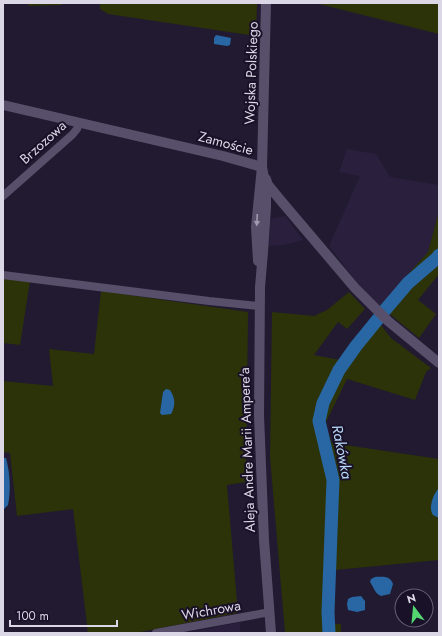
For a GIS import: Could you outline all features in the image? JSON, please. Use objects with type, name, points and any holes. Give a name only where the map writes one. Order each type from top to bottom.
[{"type":"street","name":"Wojska Polskiego","points":[[262,167],[266,3]]},
{"type":"street","name":"Zamoście","points":[[3,105],[223,156],[262,167],[268,185],[355,288],[388,321],[439,363]]},
{"type":"street","name":"Brzozowa","points":[[3,196],[72,135],[77,129],[79,123]]},
{"type":"street","name":"Aleja Andre Marii Ampere'a","points":[[262,167],[266,189],[266,207],[259,306],[260,477],[272,633]]},
{"type":"street","name":"Aleja Andre Marii Ampere'a","points":[[260,287],[256,227],[262,167]]},
{"type":"street","points":[[266,207],[273,201],[282,202]]},
{"type":"street","points":[[3,275],[181,298],[259,306]]},
{"type":"street","name":"Wichrowa","points":[[156,633],[270,612]]},
{"type":"shaded area","points":[[347,149],[376,154],[390,177],[439,185],[439,211],[428,252],[380,306],[359,285],[329,246],[360,176],[339,172]]},
{"type":"shaded area","points":[[285,216],[303,240],[285,245],[269,246],[270,219]]},
{"type":"shaded area","points":[[240,622],[240,633],[188,633]]},
{"type":"green space","points":[[28,3],[62,3],[62,5],[29,6]]},
{"type":"green space","points":[[100,3],[257,3],[256,36],[108,14],[100,9]]},
{"type":"green space","points":[[315,3],[439,3],[439,34]]},
{"type":"green space","points":[[439,211],[439,274],[418,300],[436,314],[419,338],[380,306],[428,252]]},
{"type":"green space","points":[[3,276],[30,281],[20,345],[3,343]]},
{"type":"green space","points":[[101,291],[248,312],[246,482],[227,485],[238,613],[135,633],[88,633],[73,509],[17,516],[10,453],[3,452],[3,381],[53,386],[49,349],[94,354]]},
{"type":"green space","points":[[349,292],[365,309],[347,329],[338,322],[314,355],[351,362],[380,324],[391,338],[431,368],[426,372],[415,400],[347,379],[325,424],[332,443],[439,459],[439,560],[335,570],[334,624],[341,624],[341,633],[285,633],[270,457],[272,312],[314,316],[327,310]]},
{"type":"water","points":[[216,35],[231,38],[230,45],[214,44],[214,38]]},
{"type":"water","points":[[166,389],[170,390],[172,393],[174,405],[171,414],[162,415],[160,413],[163,392]]},
{"type":"water","points":[[3,458],[6,458],[10,487],[8,505],[3,510]]},
{"type":"water","points":[[439,488],[439,518],[433,515],[431,505],[433,497]]},
{"type":"water","points":[[375,577],[386,577],[392,581],[393,584],[390,594],[381,596],[374,590],[370,582],[371,579]]},
{"type":"water","points":[[361,596],[365,601],[365,610],[357,612],[348,610],[348,599]]},
{"type":"waterway","name":"Rakówka","points":[[385,310],[408,283],[439,255]]},
{"type":"waterway","name":"Rakówka","points":[[329,633],[328,612],[333,480],[319,421],[323,403],[339,370],[378,319]]}]
